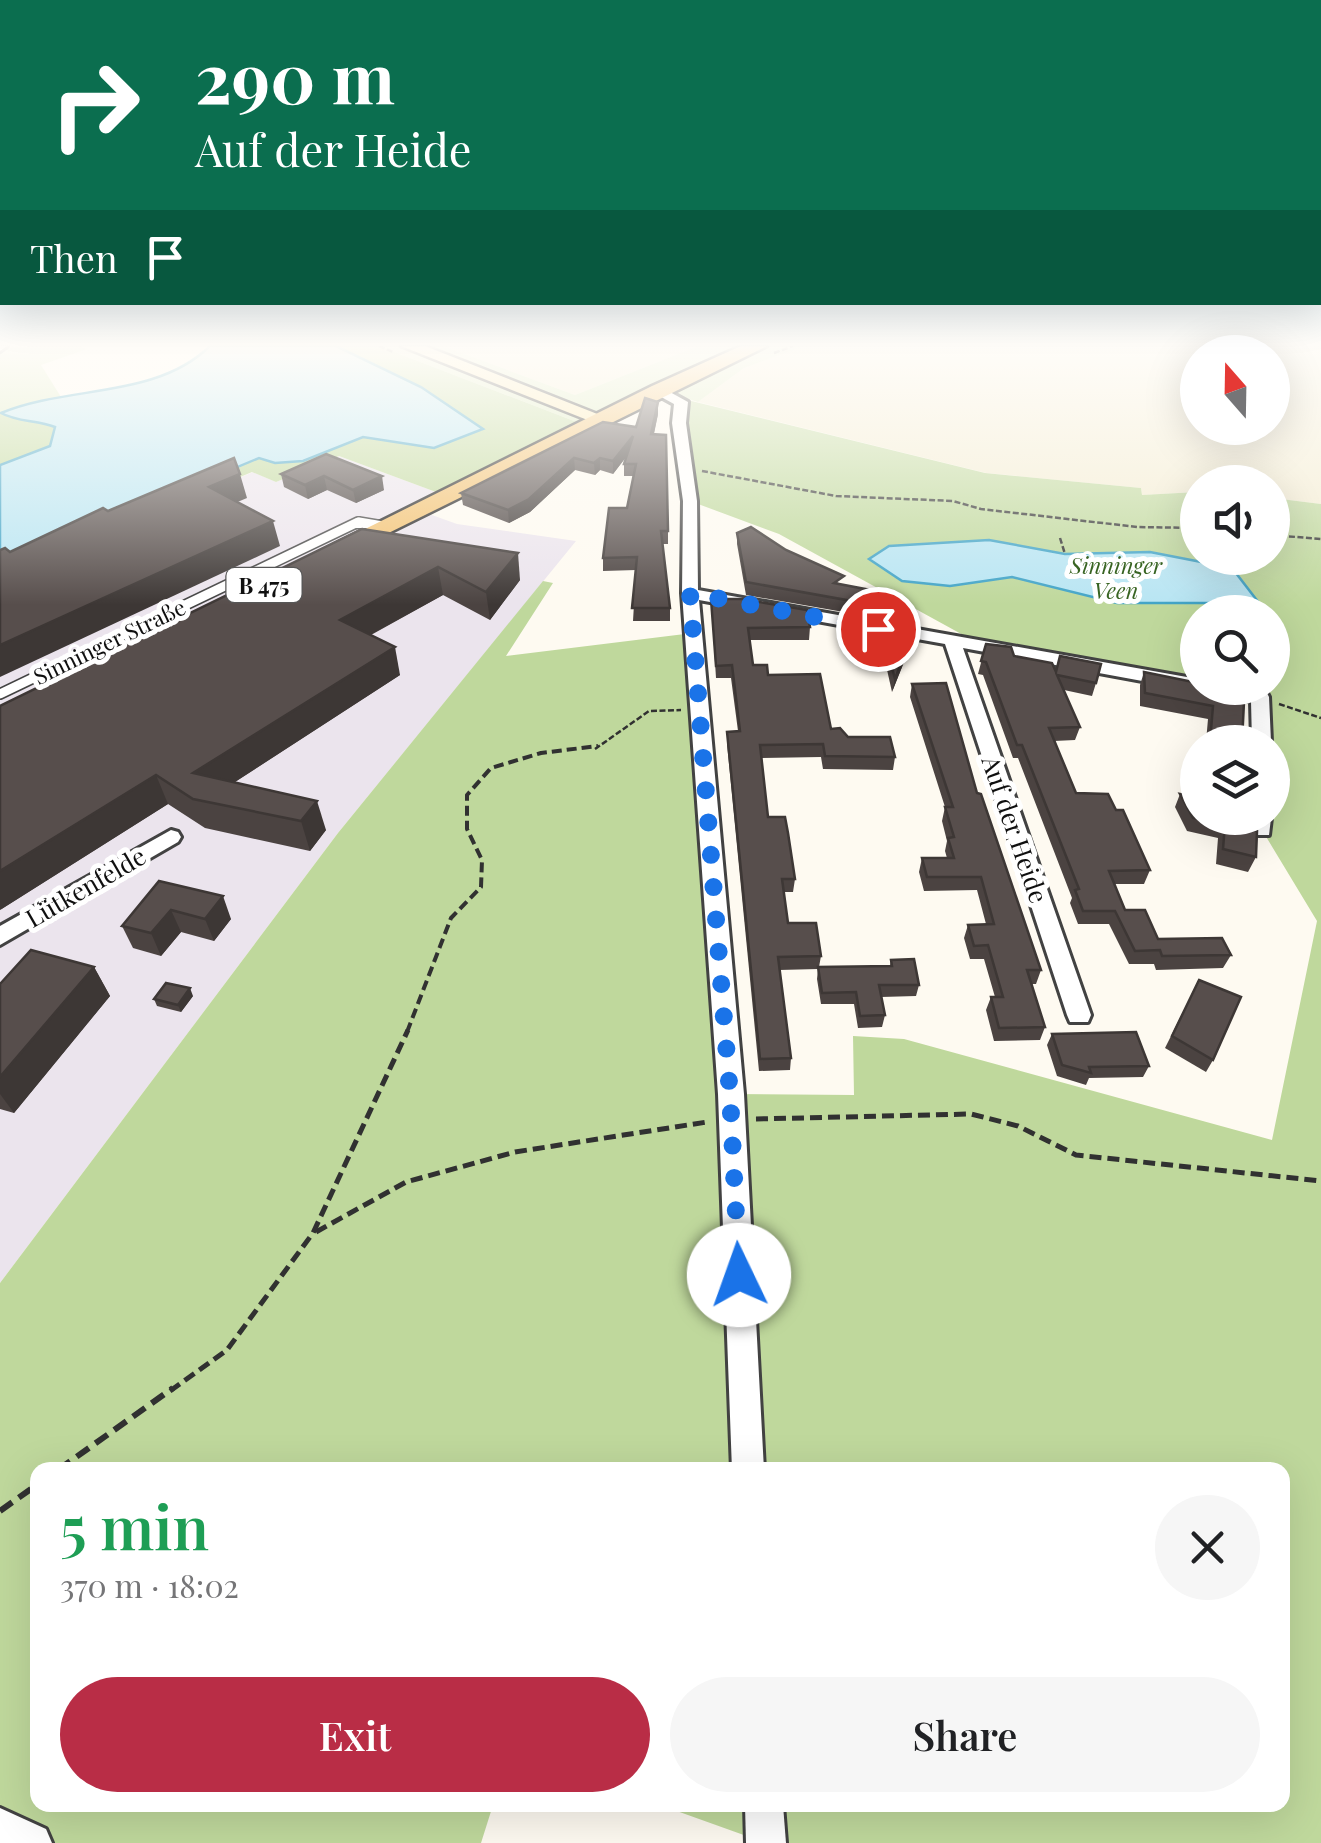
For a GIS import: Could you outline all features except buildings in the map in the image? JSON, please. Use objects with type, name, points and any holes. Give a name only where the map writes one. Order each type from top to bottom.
[{"type":"main road","name":"Sinninger Straße","points":[[0,714],[575,432]]},
{"type":"street","points":[[683,432],[690,593],[732,1119],[748,1462]]},
{"type":"street","points":[[690,593],[953,643],[974,641],[1180,681]]},
{"type":"street","name":"Auf der Heide","points":[[953,643],[1079,1015]]},
{"type":"street","name":"Lütkenfelde","points":[[0,937],[171,837]]},
{"type":"street","points":[[764,1812],[766,1843]]},
{"type":"street","points":[[0,1827],[32,1843]]},
{"type":"lane","name":"Sinninger Straße","points":[[0,694],[358,522],[383,526]]},
{"type":"path","points":[[686,470],[836,496],[954,501],[981,509],[1010,509],[1137,527],[1180,528]]},
{"type":"path","points":[[1290,536],[1321,539]]},
{"type":"path","points":[[1060,538],[1065,554]]},
{"type":"path","points":[[1283,705],[1321,718]]},
{"type":"path","points":[[69,1462],[227,1350],[313,1233],[409,1027],[451,918],[481,887],[482,860],[468,830],[467,795],[491,768],[541,753],[593,750],[649,712],[699,709]]},
{"type":"path","points":[[313,1233],[406,1182],[515,1152],[732,1119],[971,1114],[1018,1126],[1076,1155],[1321,1181]]},
{"type":"path","points":[[0,1511],[30,1490]]},
{"type":"shaded area","points":[[820,432],[1180,432],[1180,445],[1290,445],[1290,432],[1321,432],[1321,504],[1290,500],[1290,465],[1180,465],[1180,493],[1142,495],[1141,488],[986,473]]},
{"type":"shaded area","points":[[339,456],[444,495],[418,510],[457,524],[576,541],[338,833],[0,1283],[0,579],[253,472],[276,482]]},
{"type":"green space","points":[[0,432],[54,432],[51,446],[0,465]]},
{"type":"green space","points":[[477,432],[575,432],[444,495],[339,456],[276,482],[252,472],[0,579],[0,566],[259,458],[275,463],[303,461],[363,437],[434,448]]},
{"type":"green space","points":[[680,432],[818,432],[985,473],[1141,488],[1142,495],[1180,493],[1180,566],[1150,552],[1065,554],[989,540],[949,544],[950,586],[1012,577],[1117,603],[1180,603],[1180,682],[974,641],[779,534],[690,501]]},
{"type":"green space","points":[[1290,500],[1321,504],[1321,1843],[766,1843],[680,1812],[1290,1812],[1290,1462],[30,1462],[30,1812],[491,1812],[481,1843],[32,1843],[0,1827],[0,1283],[338,833],[543,581],[553,583],[506,656],[693,633],[731,1094],[854,1095],[853,1036],[904,1039],[1272,1140],[1317,921],[1265,835],[1290,835],[1290,725],[1261,725],[1260,705],[1290,705],[1290,595],[1243,595],[1200,575],[1290,575]]},
{"type":"water","points":[[54,432],[475,432],[434,448],[363,437],[303,461],[275,463],[259,458],[0,566],[0,465],[50,446]]},
{"type":"water","points":[[989,540],[1065,554],[1150,552],[1180,558],[1180,575],[1237,575],[1253,595],[1180,595],[1180,603],[1117,603],[1012,577],[950,586],[902,581],[869,559],[889,546]]},
{"type":"route","points":[[739,1275],[730,1094],[690,593],[878,629]]},
{"type":"park label","name":"Sinninger Veen","points":[[1116,578]]}]
